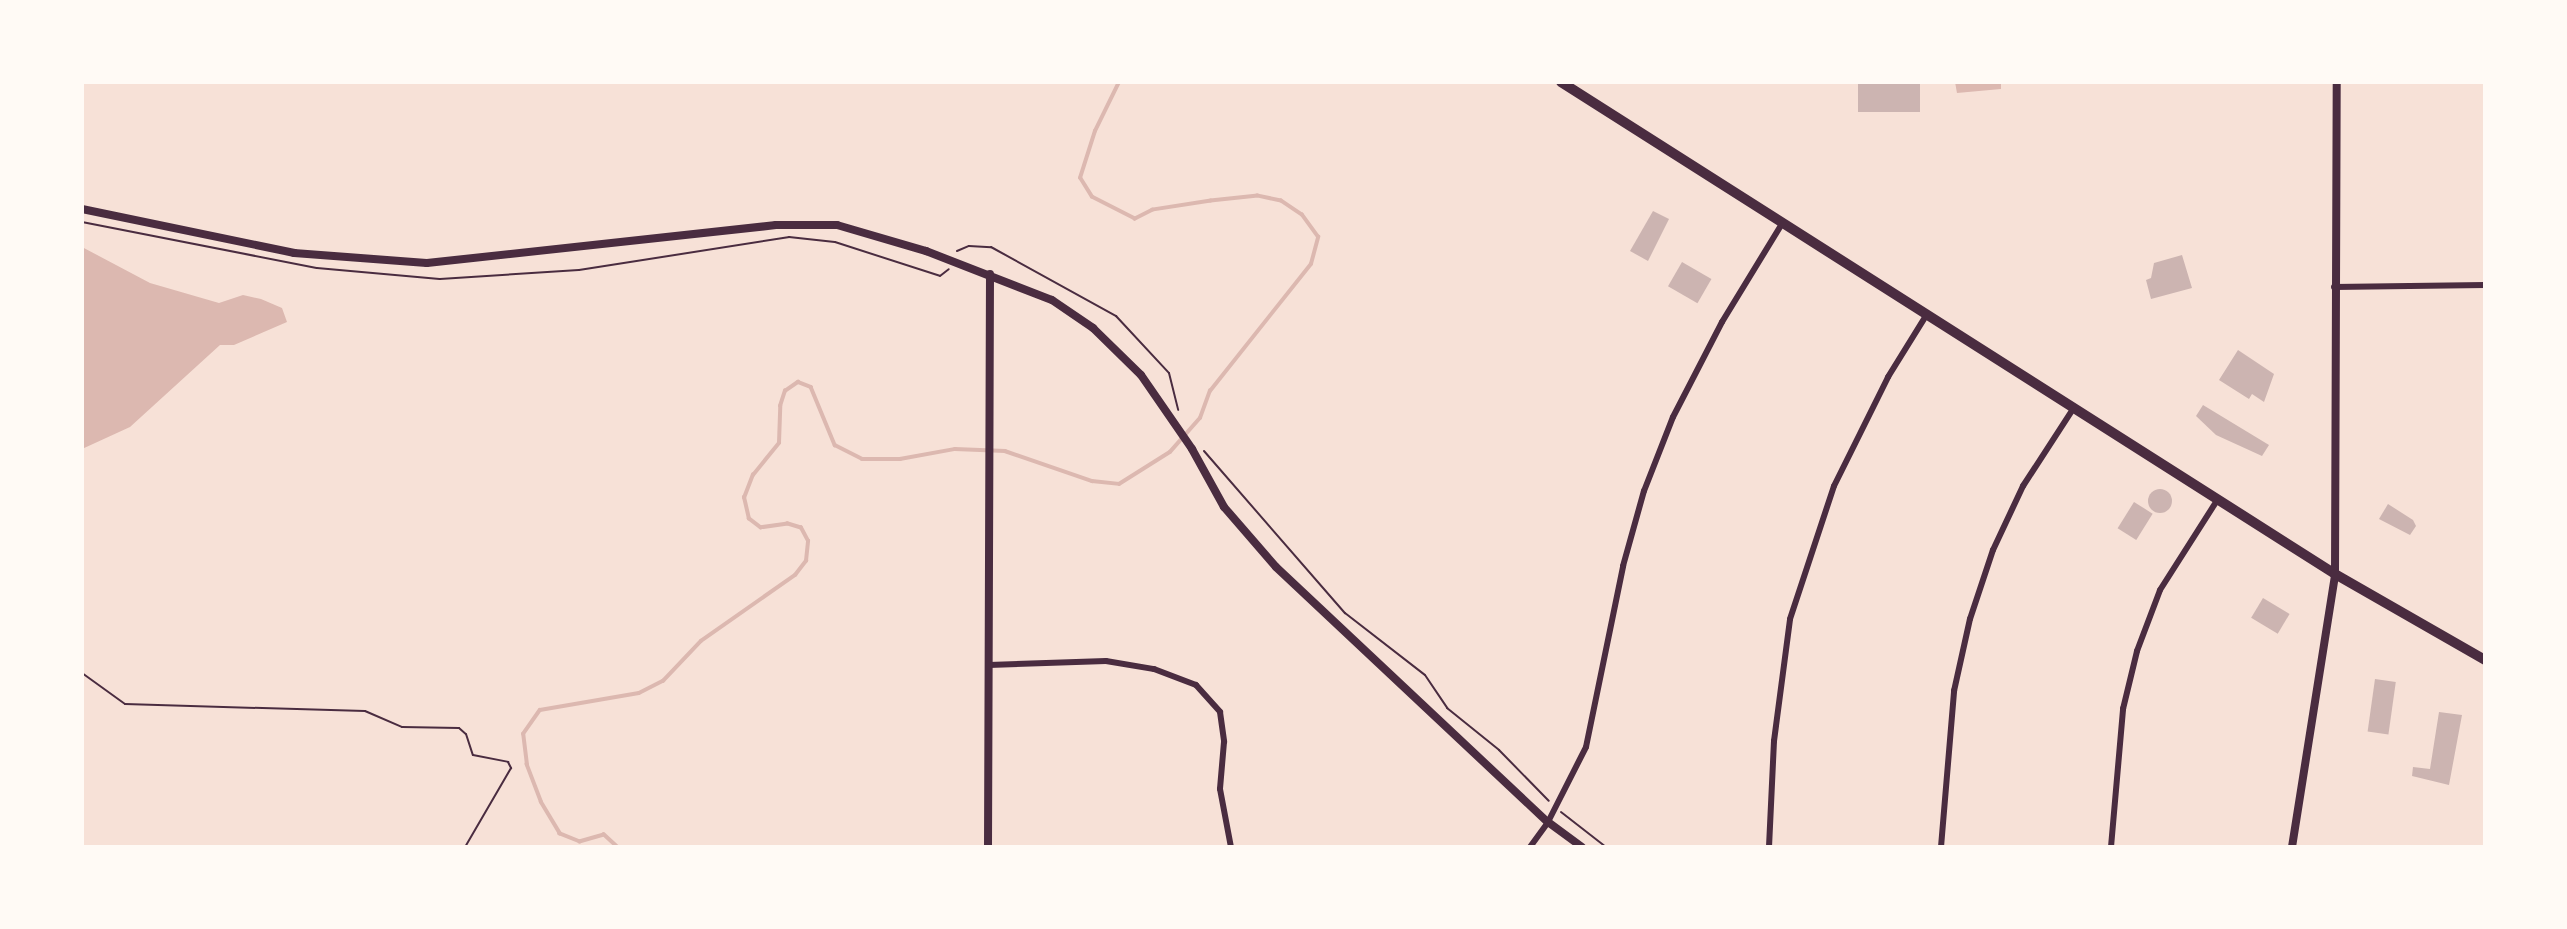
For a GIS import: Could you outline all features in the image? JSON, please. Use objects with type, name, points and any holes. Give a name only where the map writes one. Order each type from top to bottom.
[{"type":"main road","points":[[1561,82],[2335,574],[2485,660]]},
{"type":"street","points":[[2292,847],[2335,574],[2334,287],[2337,82]]},
{"type":"street","points":[[82,209],[294,253],[427,263],[776,225],[837,225],[990,274],[1052,300],[1093,328],[1141,374],[1196,449],[1224,506],[1276,567],[1548,822],[1582,847]]},
{"type":"street","points":[[1530,847],[1548,822],[1586,747],[1623,566],[1657,458],[1722,322],[1783,222]]},
{"type":"street","points":[[988,847],[993,429],[990,274]]},
{"type":"street","points":[[2334,287],[2485,285]]},
{"type":"street","points":[[1769,847],[1774,741],[1790,619],[1835,486],[1888,377],[1927,314]]},
{"type":"street","points":[[1941,847],[1954,691],[1970,619],[2023,486],[2073,409]]},
{"type":"street","points":[[2111,847],[2123,709],[2137,651],[2160,590],[2218,499]]},
{"type":"street","points":[[989,666],[1106,662],[1154,669],[1196,685],[1220,712],[1224,742],[1220,789],[1231,847]]},
{"type":"path","points":[[1196,449],[1224,469],[1269,530],[1339,606],[1425,675],[1447,708],[1499,750],[1550,803]]},
{"type":"path","points":[[82,673],[125,704],[365,711],[402,727],[459,728],[466,734],[473,755],[508,762],[511,768],[466,847]]},
{"type":"path","points":[[1561,813],[1606,847]]},
{"type":"shaded area","points":[[1955,82],[2001,82],[2001,89],[1957,93]]},
{"type":"shaded area","points":[[82,247],[150,283],[219,303],[243,295],[261,299],[282,308],[287,322],[234,345],[220,345],[130,427],[82,449]]},
{"type":"building","points":[[1858,82],[1920,82],[1920,112],[1858,112]]},
{"type":"building","points":[[1653,211],[1669,219],[1648,261],[1630,251]]},
{"type":"building","points":[[2182,255],[2192,288],[2151,299],[2146,280],[2151,278],[2154,263]]},
{"type":"building","points":[[1682,262],[1711,279],[1697,303],[1668,286]]},
{"type":"building","points":[[2238,350],[2274,374],[2264,402],[2252,394],[2249,399],[2219,380]]},
{"type":"building","points":[[2203,405],[2269,445],[2262,456],[2216,435],[2196,416]]},
{"type":"building","points":[[2160,489],[2171,496],[2172,501],[2165,512],[2160,513],[2149,506],[2148,501],[2155,490]]},
{"type":"building","points":[[2134,502],[2153,514],[2136,540],[2118,528]]},
{"type":"building","points":[[2388,504],[2413,520],[2416,526],[2410,535],[2379,519]]},
{"type":"building","points":[[2263,598],[2290,614],[2278,634],[2251,618]]},
{"type":"building","points":[[2375,679],[2396,682],[2388,734],[2368,731]]},
{"type":"building","points":[[2439,712],[2462,715],[2449,785],[2412,776],[2413,767],[2430,769]]},
{"type":"waterway","points":[[617,847],[604,835],[580,842],[560,834],[541,802],[527,765],[523,734],[540,710],[639,693],[663,681],[701,641],[795,575],[806,561],[808,541],[801,528],[788,524],[761,528],[749,519],[744,498],[753,475],[779,443],[780,406],[785,391],[798,382],[811,387],[835,445],[862,459],[900,459],[955,449],[1005,451],[1092,481],[1119,484],[1170,452],[1200,418],[1210,391],[1311,264],[1318,237],[1302,215],[1281,201],[1258,196],[1211,201],[1153,210],[1135,219],[1092,197],[1080,178],[1095,131],[1119,82]]}]
